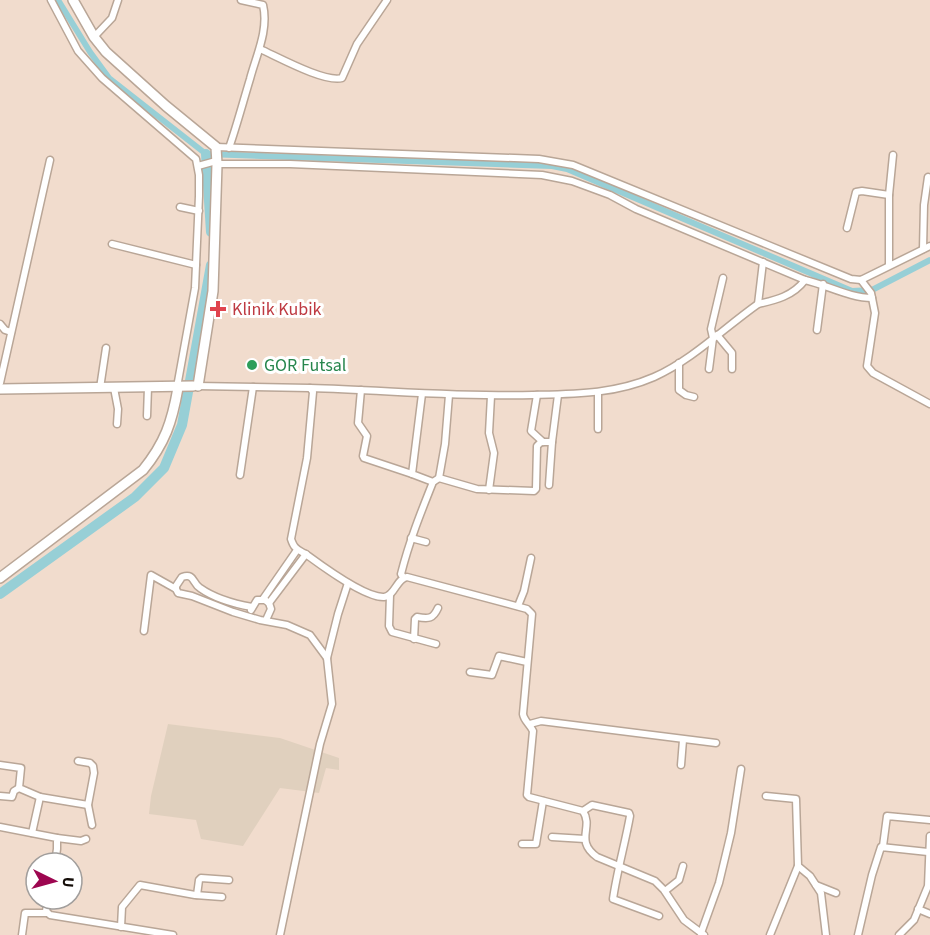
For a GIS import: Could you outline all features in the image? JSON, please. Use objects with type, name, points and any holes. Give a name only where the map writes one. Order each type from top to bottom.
[{"type":"main road","points":[[0,389],[195,386],[213,291],[216,157],[106,52],[94,37],[73,0]]},
{"type":"main road","points":[[0,578],[143,470],[155,455],[168,431],[178,387]]},
{"type":"street","points":[[51,0],[78,51],[102,78],[190,152],[200,166],[195,288],[178,387]]},
{"type":"street","points":[[94,37],[112,18],[118,0]]},
{"type":"street","points":[[200,166],[229,148],[260,49],[263,5],[241,0]]},
{"type":"street","points":[[260,49],[312,73],[334,79],[342,78],[357,44],[387,0]]},
{"type":"street","points":[[229,148],[539,159],[573,165],[862,282],[872,296],[874,313],[867,366],[873,373],[930,404]]},
{"type":"street","points":[[889,265],[889,195],[893,155]]},
{"type":"street","points":[[216,157],[290,164],[560,178],[610,195],[636,209],[805,280],[863,298],[872,296]]},
{"type":"street","points":[[0,383],[50,160]]},
{"type":"street","points":[[923,249],[924,205],[928,177]]},
{"type":"street","points":[[847,228],[856,192],[889,195]]},
{"type":"street","points":[[180,207],[199,211]]},
{"type":"street","points":[[112,244],[196,265]]},
{"type":"street","points":[[862,282],[889,265],[930,246]]},
{"type":"street","points":[[758,304],[763,262]]},
{"type":"street","points":[[723,279],[711,329],[732,353],[732,369]]},
{"type":"street","points":[[195,386],[310,388],[491,396],[598,393],[614,390],[669,370],[758,304],[798,290],[805,280]]},
{"type":"street","points":[[817,330],[823,284]]},
{"type":"street","points":[[0,324],[4,330],[11,332]]},
{"type":"street","points":[[709,369],[715,336]]},
{"type":"street","points":[[100,388],[106,348]]},
{"type":"street","points":[[679,363],[679,390],[694,397]]},
{"type":"street","points":[[147,416],[148,387]]},
{"type":"street","points":[[240,474],[253,387]]},
{"type":"street","points":[[114,388],[118,410],[117,424]]},
{"type":"street","points":[[310,388],[313,398],[310,433],[302,487],[291,533],[291,539],[297,550],[348,583],[377,596],[390,595],[403,578],[411,577],[527,609],[532,614],[533,626],[527,662],[523,714],[533,731],[527,792],[529,797],[583,811],[587,818],[585,839],[589,851],[597,857],[655,881],[665,891],[684,920],[702,934],[729,843],[741,769]]},
{"type":"street","points":[[361,390],[358,423],[367,436],[364,459],[412,474],[477,489],[534,491],[536,489],[538,443],[552,442]]},
{"type":"street","points":[[598,393],[598,429]]},
{"type":"street","points":[[412,474],[422,394]]},
{"type":"street","points":[[403,578],[401,574],[411,538],[436,480],[445,444],[449,395]]},
{"type":"street","points":[[537,395],[531,431],[543,442]]},
{"type":"street","points":[[549,484],[558,395]]},
{"type":"street","points":[[489,490],[494,453],[489,433],[491,396]]},
{"type":"street","points":[[411,538],[426,542]]},
{"type":"street","points":[[263,599],[297,550]]},
{"type":"street","points":[[269,603],[306,554]]},
{"type":"street","points":[[518,606],[524,591],[531,558]]},
{"type":"street","points":[[144,631],[151,575],[176,589],[178,593],[260,620],[286,625],[310,635],[327,658]]},
{"type":"street","points":[[176,589],[179,580],[187,575],[194,578],[197,586],[213,596],[252,607]]},
{"type":"street","points":[[280,935],[320,744],[332,704],[327,658],[348,583]]},
{"type":"street","points":[[192,596],[197,586]]},
{"type":"street","points":[[390,595],[390,630],[436,644]]},
{"type":"street","points":[[252,617],[252,607],[257,600],[263,599],[269,603],[271,609],[266,620]]},
{"type":"street","points":[[414,639],[415,619],[417,617],[430,619],[438,608]]},
{"type":"street","points":[[470,672],[492,675],[499,656],[527,662]]},
{"type":"street","points":[[530,724],[542,722],[716,743]]},
{"type":"street","points":[[681,765],[683,740]]},
{"type":"street","points":[[78,761],[90,763],[93,766],[94,773],[88,805],[92,825]]},
{"type":"street","points":[[0,765],[21,768],[19,788]]},
{"type":"street","points":[[19,788],[40,797],[88,805]]},
{"type":"street","points":[[4,789],[1,796],[12,797],[14,791],[19,788]]},
{"type":"street","points":[[766,796],[796,799],[798,866],[770,935]]},
{"type":"street","points":[[32,833],[40,797]]},
{"type":"street","points":[[522,844],[536,844],[543,801]]},
{"type":"street","points":[[583,811],[592,805],[629,813],[625,845],[613,900],[659,916]]},
{"type":"street","points":[[858,935],[872,875],[883,846],[887,816],[930,820]]},
{"type":"street","points":[[0,827],[81,841],[86,839]]},
{"type":"street","points":[[898,935],[914,920],[928,886],[930,836]]},
{"type":"street","points":[[57,837],[57,851]]},
{"type":"street","points":[[552,837],[585,839]]},
{"type":"street","points":[[883,846],[928,852]]},
{"type":"street","points":[[665,891],[679,880],[683,866]]},
{"type":"street","points":[[798,866],[810,876],[821,893],[826,935]]},
{"type":"street","points":[[197,895],[201,878],[229,880]]},
{"type":"street","points":[[816,885],[836,893]]},
{"type":"street","points":[[122,935],[122,907],[134,895],[138,886],[222,897]]},
{"type":"street","points":[[918,909],[930,914]]},
{"type":"street","points":[[22,935],[24,913],[46,913],[173,935]]},
{"type":"shaded area","points":[[168,724],[280,738],[339,758],[339,770],[326,768],[319,793],[280,788],[243,846],[201,839],[196,820],[149,814]]},
{"type":"waterway","points":[[58,0],[109,78],[206,154],[552,166],[567,169],[852,291],[872,290],[930,260]]},
{"type":"waterway","points":[[206,154],[211,232]]},
{"type":"waterway","points":[[0,594],[135,497],[164,468],[182,425],[211,265]]},
{"type":"place","name":"Klinik Kubik","points":[[218,309]]},
{"type":"place","name":"GOR Futsal","points":[[252,365]]}]
